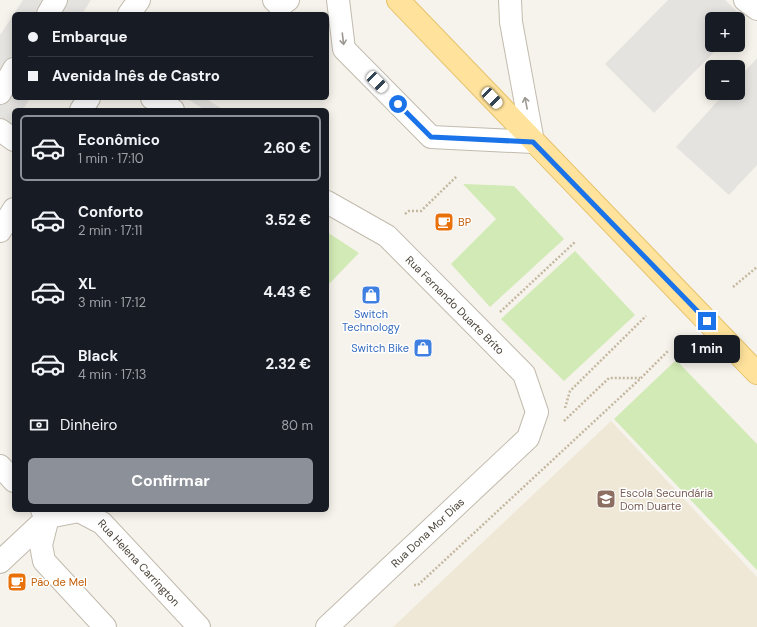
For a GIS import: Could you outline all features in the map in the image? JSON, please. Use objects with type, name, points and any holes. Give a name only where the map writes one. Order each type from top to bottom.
[{"type":"main road","points":[[398,0],[533,142],[757,373]]},
{"type":"street","points":[[49,12],[56,0]]},
{"type":"street","points":[[130,12],[139,0]]},
{"type":"street","points":[[274,0],[280,6],[288,0]]},
{"type":"street","points":[[338,0],[344,49],[431,137],[533,142],[511,22],[510,0]]},
{"type":"street","points":[[745,0],[757,9]]},
{"type":"street","points":[[0,92],[9,67]]},
{"type":"street","points":[[155,100],[169,108]]},
{"type":"street","points":[[0,130],[12,139]]},
{"type":"street","name":"Rua Fernando Duarte Brito","points":[[329,203],[386,236],[524,374],[537,412],[528,438]]},
{"type":"street","points":[[0,230],[12,212]]},
{"type":"street","name":"Rua Dona Mor Dias","points":[[327,627],[528,438]]},
{"type":"street","points":[[0,466],[12,479]]},
{"type":"street","name":"Rua Helena Carrington","points":[[45,513],[62,512]]},
{"type":"street","name":"Rua Helena Carrington","points":[[81,512],[102,523],[199,627]]},
{"type":"street","points":[[0,562],[45,513]]},
{"type":"street","points":[[45,513],[41,545],[44,562],[105,627]]},
{"type":"path","points":[[409,211],[421,211],[457,176]]},
{"type":"path","points":[[481,330],[575,242]]},
{"type":"path","points":[[733,287],[757,266]]},
{"type":"path","points":[[565,411],[570,391],[646,316]]},
{"type":"path","points":[[374,583],[418,585],[641,378],[669,350]]},
{"type":"path","points":[[594,393],[609,378],[641,378]]},
{"type":"path","points":[[561,424],[563,418]]},
{"type":"shaded area","points":[[23,0],[91,0],[83,12],[15,12]]},
{"type":"shaded area","points":[[668,0],[725,0],[738,12],[705,12],[705,52],[714,52],[654,113],[605,64]]},
{"type":"shaded area","points":[[12,17],[12,100],[29,100],[24,108],[12,108],[12,127],[0,146],[0,35]]},
{"type":"shaded area","points":[[757,58],[757,165],[729,195],[676,147],[719,100],[745,100],[745,71]]},
{"type":"shaded area","points":[[189,100],[208,100],[221,108],[202,108]]},
{"type":"shaded area","name":"Escola Secundária Dom Duarte","points":[[611,421],[757,577],[757,627],[393,627]]},
{"type":"green space","points":[[463,184],[514,186],[564,239],[490,307],[451,264],[496,219]]},
{"type":"green space","points":[[329,233],[359,253],[329,284]]},
{"type":"green space","points":[[575,251],[635,315],[564,381],[501,319]]},
{"type":"green space","points":[[676,360],[757,444],[757,570],[614,419]]},
{"type":"place","name":"BP","points":[[444,222]]},
{"type":"place","name":"Switch Technology","points":[[371,295]]},
{"type":"place","name":"Switch Bike","points":[[423,348]]},
{"type":"place","name":"Escola Secundária Dom Duarte","points":[[606,499]]},
{"type":"place","name":"Pão de Mel","points":[[17,582]]},
{"type":"route","points":[[398,104],[431,137],[533,142],[707,321]]}]
